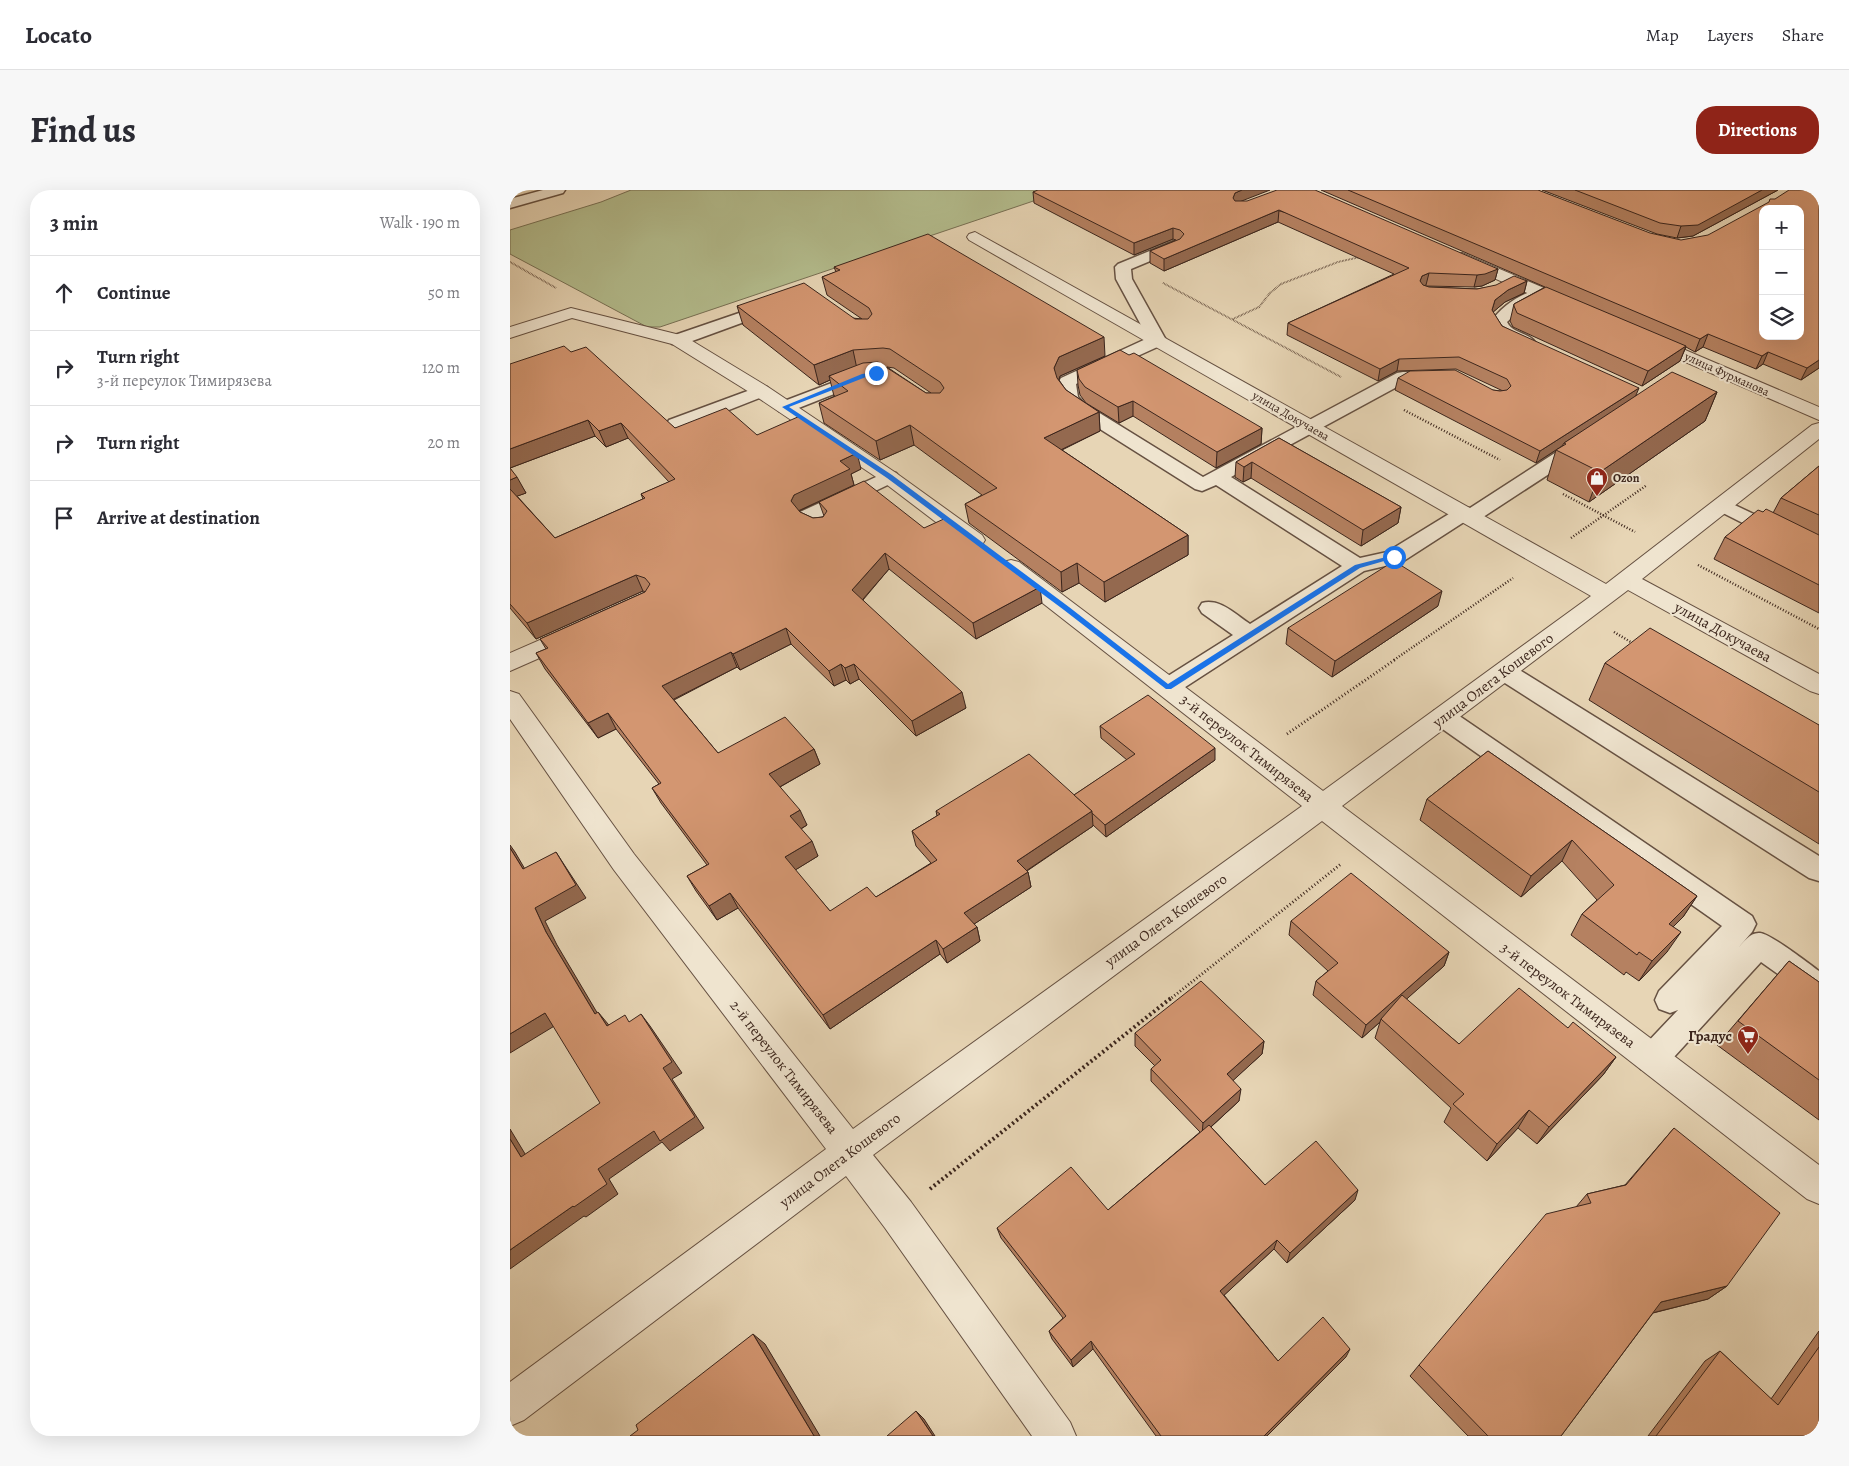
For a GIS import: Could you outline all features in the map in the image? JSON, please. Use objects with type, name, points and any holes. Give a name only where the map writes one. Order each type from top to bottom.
[{"type":"street","name":"улица Докучаева","points":[[975,236],[1542,558],[1617,587],[1819,684]]},
{"type":"street","points":[[1449,253],[1586,313]]},
{"type":"street","name":"3-й переулок Тимирязева","points":[[510,333],[571,313],[678,340],[761,391],[889,477],[1067,608],[1322,807],[1819,1187]]},
{"type":"street","name":"улица Фурманова","points":[[1631,332],[1819,414]]},
{"type":"street","name":"улица Олега Кошевого","points":[[510,1406],[850,1152],[1505,672],[1819,429]]},
{"type":"street","points":[[510,663],[599,622]]},
{"type":"street","name":"2-й переулок Тимирязева","points":[[510,700],[624,862],[898,1215],[1056,1436]]},
{"type":"lane","points":[[510,204],[558,190]]},
{"type":"lane","points":[[1174,246],[1123,267],[1124,279],[1158,340],[1072,379],[1068,382],[1066,391],[1070,400],[1079,408],[1202,485],[1404,377],[1447,376]]},
{"type":"lane","points":[[1495,288],[1511,280]]},
{"type":"lane","points":[[1542,293],[1502,314],[1499,322],[1501,328],[1506,333],[1546,351]]},
{"type":"lane","points":[[678,340],[792,300]]},
{"type":"lane","points":[[785,407],[864,375],[882,374]]},
{"type":"lane","points":[[676,424],[761,391]]},
{"type":"lane","points":[[1168,687],[1357,566],[1394,557],[1531,477],[1595,435]]},
{"type":"lane","points":[[820,527],[807,516],[889,477]]},
{"type":"lane","points":[[1218,477],[1357,566]]},
{"type":"lane","points":[[1722,505],[1819,553]]},
{"type":"lane","points":[[1210,608],[1250,635]]},
{"type":"lane","points":[[1505,672],[1819,870]]},
{"type":"lane","points":[[1443,718],[1742,924],[1670,1000]]},
{"type":"lane","points":[[1652,1059],[1759,946],[1819,987]]},
{"type":"path","points":[[1233,320],[1259,307],[1270,293],[1282,284],[1338,262],[1363,257]]},
{"type":"path","points":[[1129,265],[1819,629]]},
{"type":"path","points":[[1256,756],[1647,485]]},
{"type":"path","points":[[898,1215],[1369,842]]},
{"type":"green space","points":[[631,190],[1066,190],[660,327],[647,327],[510,254],[510,230],[601,202]]},
{"type":"building","points":[[1038,190],[1242,190],[1235,193],[1233,198],[1235,201],[1247,201],[1277,190],[1315,190],[1498,269],[1477,275],[1429,273],[1422,276],[1420,281],[1423,285],[1429,287],[1477,289],[1496,285],[1514,276],[1527,281],[1508,290],[1495,300],[1492,310],[1502,326],[1639,388],[1540,451],[1398,378],[1410,371],[1455,370],[1493,390],[1500,391],[1507,390],[1511,386],[1507,379],[1459,357],[1399,359],[1380,369],[1288,323],[1409,268],[1279,210],[1164,259],[1150,251],[1180,239],[1184,234],[1180,230],[1173,228],[1134,243],[1033,192]]},
{"type":"building","points":[[1348,190],[1538,190],[1650,233],[1681,240],[1708,235],[1759,207],[1759,340],[1804,340],[1804,205],[1763,205],[1769,202],[1770,199],[1775,199],[1789,190],[1819,190],[1819,360],[1807,368],[1768,352],[1762,356],[1708,334],[1700,339]]},
{"type":"building","points":[[1575,190],[1762,190],[1698,225],[1681,226],[1660,223]]},
{"type":"building","points":[[928,234],[1104,337],[1059,357],[1054,368],[1057,378],[1066,390],[1099,412],[1044,438],[1188,535],[1104,582],[1077,563],[1061,572],[965,504],[997,488],[910,425],[876,441],[819,403],[848,391],[829,376],[863,363],[878,362],[926,393],[940,393],[944,388],[940,382],[890,349],[883,348],[853,350],[814,365],[737,306],[804,283],[855,319],[868,319],[872,314],[869,308],[822,277],[840,270],[834,267]]},
{"type":"building","points":[[1546,287],[1686,346],[1648,371],[1517,313],[1514,304]]},
{"type":"building","points":[[564,346],[571,352],[586,347],[675,428],[726,408],[757,435],[800,416],[857,453],[840,461],[850,469],[794,495],[791,501],[800,512],[813,518],[823,517],[827,511],[819,502],[864,481],[924,528],[946,518],[1040,587],[973,623],[885,553],[852,590],[962,692],[912,721],[854,664],[845,668],[841,664],[829,671],[786,628],[733,654],[731,652],[662,686],[718,753],[785,717],[814,749],[769,774],[800,810],[790,816],[812,841],[785,857],[830,911],[867,887],[876,897],[937,860],[912,831],[940,814],[936,811],[1029,754],[1092,811],[1017,861],[1028,872],[964,913],[977,927],[943,949],[936,940],[823,1015],[730,893],[709,906],[687,876],[709,864],[652,788],[661,783],[608,713],[588,723],[536,653],[548,648],[540,639],[645,592],[650,584],[645,578],[636,575],[527,623],[510,604],[510,489],[555,538],[645,498],[641,494],[675,479],[621,423],[599,431],[588,420],[510,449],[510,364]]},
{"type":"building","points":[[1120,350],[1129,355],[1134,353],[1262,428],[1217,452],[1133,401],[1118,407],[1085,387],[1079,379],[1077,370]]},
{"type":"building","points":[[1672,372],[1717,392],[1600,472],[1556,450],[1566,444],[1564,443]]},
{"type":"building","points":[[1279,438],[1401,507],[1363,530],[1252,462],[1244,467],[1236,462]]},
{"type":"building","points":[[1819,466],[1819,515],[1781,498]]},
{"type":"building","points":[[510,468],[517,477],[510,480]]},
{"type":"building","points":[[1766,509],[1819,535],[1819,585],[1725,537],[1758,510],[1763,512]]},
{"type":"building","points":[[1394,561],[1442,591],[1335,661],[1288,628]]},
{"type":"building","points":[[1650,628],[1819,725],[1819,792],[1605,663]]},
{"type":"building","points":[[1148,695],[1215,748],[1105,825],[1074,795],[1135,754],[1100,726]]},
{"type":"building","points":[[1488,751],[1697,896],[1669,924],[1681,932],[1652,961],[1639,952],[1637,955],[1582,914],[1614,885],[1572,840],[1531,876],[1427,799]]},
{"type":"building","points":[[510,848],[523,869],[556,852],[576,885],[535,908],[546,932],[595,1014],[598,1012],[607,1026],[625,1015],[629,1022],[641,1014],[672,1062],[663,1068],[695,1117],[660,1141],[654,1131],[598,1169],[607,1184],[510,1250],[510,1139],[521,1157],[600,1103],[545,1013],[510,1034]]},
{"type":"building","points":[[1351,873],[1449,952],[1366,1025],[1316,981],[1338,963],[1291,921]]},
{"type":"building","points":[[1789,961],[1819,982],[1819,1080],[1738,1021]]},
{"type":"building","points":[[1201,981],[1264,1041],[1227,1074],[1241,1089],[1203,1123],[1151,1069],[1161,1060],[1135,1033]]},
{"type":"building","points":[[1519,988],[1568,1028],[1573,1022],[1616,1057],[1549,1127],[1529,1110],[1497,1144],[1453,1104],[1464,1094],[1381,1019],[1402,995],[1459,1044]]},
{"type":"building","points":[[1209,1125],[1265,1185],[1316,1141],[1358,1190],[1290,1253],[1277,1240],[1220,1291],[1278,1361],[1323,1317],[1350,1349],[1264,1436],[1161,1436],[1091,1341],[1071,1360],[1049,1331],[1066,1316],[997,1228],[1071,1167],[1108,1210]]},
{"type":"building","points":[[1674,1128],[1780,1213],[1727,1286],[1661,1302],[1561,1436],[1488,1436],[1419,1365],[1546,1214],[1591,1203],[1587,1194],[1626,1185]]},
{"type":"building","points":[[753,1334],[814,1436],[630,1436],[638,1430],[636,1425]]},
{"type":"building","points":[[1819,1347],[1819,1436],[1656,1436],[1720,1351],[1778,1405]]},
{"type":"building","points":[[916,1411],[933,1436],[887,1436]]},
{"type":"place","name":"Ozon","points":[[1597,497]]},
{"type":"place","name":"Градус","points":[[1748,1055]]},
{"type":"route","points":[[876,373],[864,375],[785,407],[889,477],[1067,608],[1168,687],[1357,566],[1394,557]]}]
